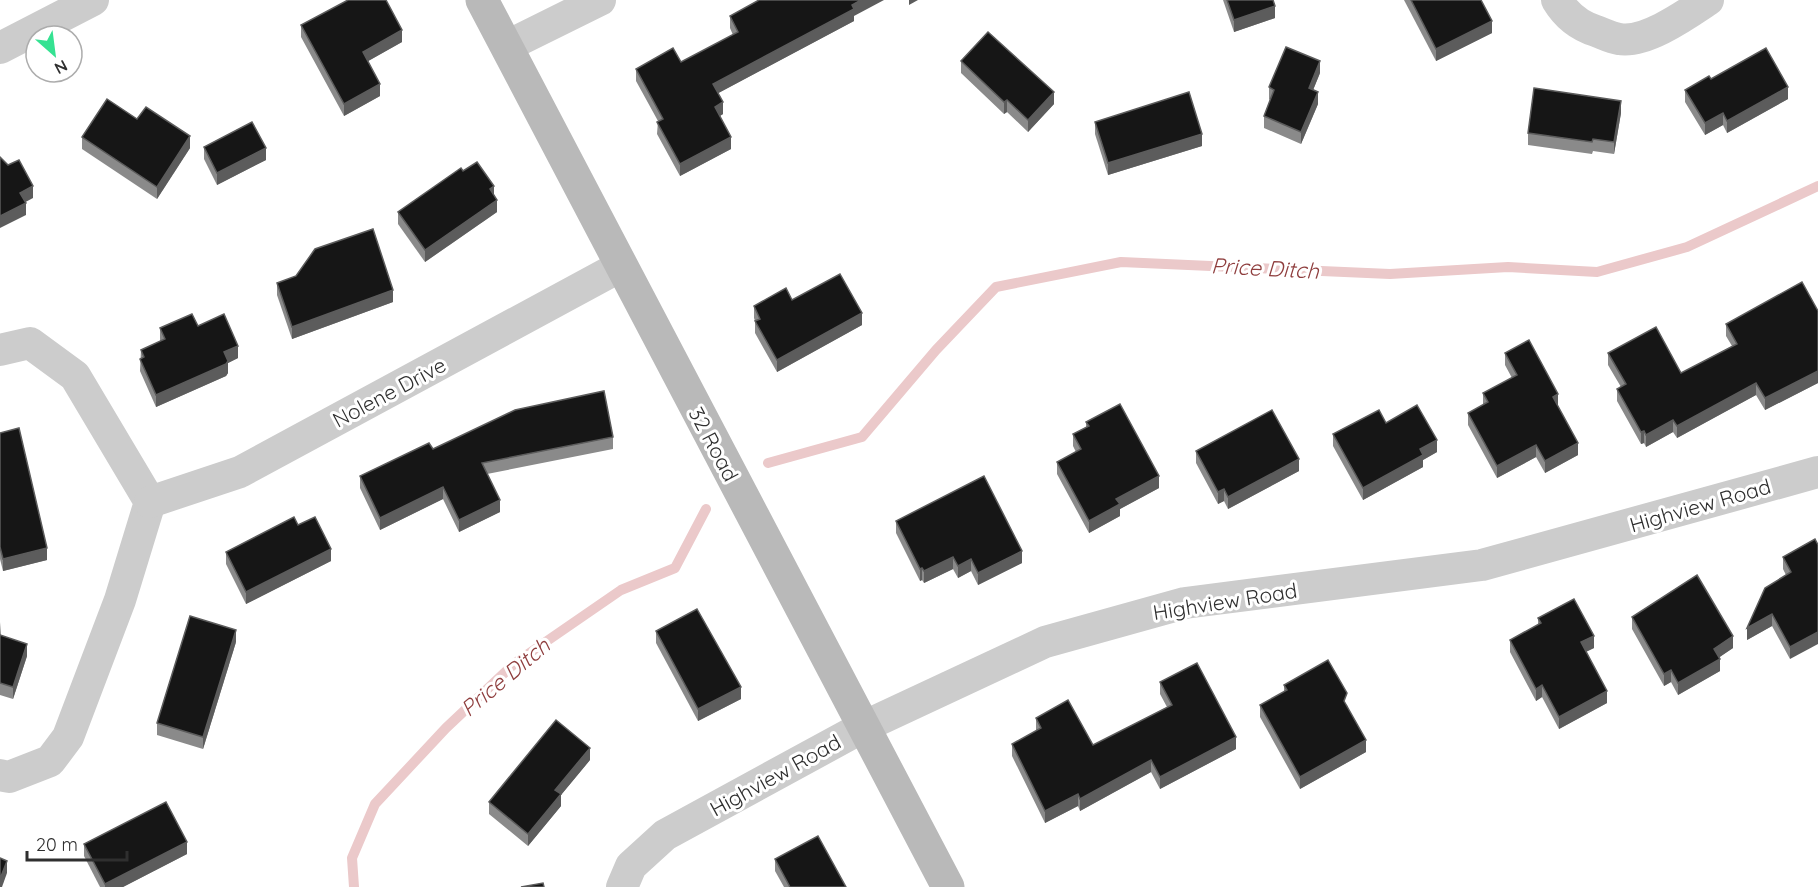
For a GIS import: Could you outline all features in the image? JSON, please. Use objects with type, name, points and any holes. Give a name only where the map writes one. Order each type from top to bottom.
[{"type":"street","points":[[4,37],[93,0]]},
{"type":"street","name":"32 Road","points":[[482,0],[948,887]]},
{"type":"street","points":[[507,46],[600,0]]},
{"type":"street","points":[[1557,0],[1562,9],[1583,27],[1620,40],[1637,38],[1672,23],[1708,0]]},
{"type":"street","name":"Nolene Drive","points":[[150,502],[240,472],[621,266]]},
{"type":"street","points":[[0,350],[30,343],[75,376],[150,502],[120,600],[68,737],[50,762],[9,777],[0,776]]},
{"type":"street","name":"Highview Road","points":[[622,887],[631,866],[665,835],[863,727],[1045,642],[1185,603],[1482,566],[1818,472]]},
{"type":"building","points":[[348,0],[386,0],[402,30],[363,52],[380,84],[344,104],[301,25]]},
{"type":"building","points":[[759,0],[861,0],[852,5],[854,9],[713,84],[723,102],[715,107],[731,137],[680,164],[657,122],[663,119],[636,69],[673,48],[681,62],[738,32],[730,16]]},
{"type":"building","points":[[1227,0],[1273,0],[1275,6],[1234,20]]},
{"type":"building","points":[[1411,0],[1481,0],[1492,21],[1436,49]]},
{"type":"building","points":[[988,32],[1054,92],[1028,120],[1007,100],[1004,102],[961,61]]},
{"type":"building","points":[[1286,47],[1320,61],[1309,88],[1318,92],[1301,132],[1264,116],[1274,90],[1269,87]]},
{"type":"building","points":[[1766,48],[1788,87],[1727,121],[1723,113],[1705,123],[1685,90],[1709,76],[1711,79]]},
{"type":"building","points":[[1534,88],[1621,101],[1614,142],[1593,139],[1592,142],[1528,133]]},
{"type":"building","points":[[1189,92],[1202,134],[1108,163],[1095,122]]},
{"type":"building","points":[[107,99],[137,119],[146,107],[190,136],[157,187],[82,137]]},
{"type":"building","points":[[252,122],[266,148],[217,173],[204,147]]},
{"type":"building","points":[[0,157],[8,165],[19,160],[33,186],[20,193],[26,203],[0,216]]},
{"type":"building","points":[[477,162],[494,186],[490,189],[497,200],[425,250],[398,212],[461,168],[463,171]]},
{"type":"building","points":[[373,229],[393,290],[292,327],[277,283],[296,276],[315,249]]},
{"type":"building","points":[[840,274],[862,313],[777,360],[755,321],[760,319],[754,306],[786,288],[792,300]]},
{"type":"building","points":[[1802,282],[1818,311],[1818,371],[1765,398],[1756,383],[1677,426],[1673,420],[1646,435],[1644,431],[1641,432],[1617,389],[1626,384],[1608,353],[1656,327],[1681,373],[1737,344],[1726,324]]},
{"type":"building","points":[[192,314],[198,326],[224,314],[238,346],[224,352],[228,361],[226,364],[156,395],[140,359],[144,357],[141,350],[165,339],[160,328]]},
{"type":"building","points":[[1529,340],[1558,394],[1553,397],[1578,443],[1545,461],[1536,445],[1497,466],[1468,413],[1488,402],[1483,393],[1517,375],[1505,353]]},
{"type":"building","points":[[604,391],[613,437],[482,463],[500,500],[459,520],[443,487],[380,518],[360,476],[429,443],[433,449],[515,410]]},
{"type":"building","points":[[1120,404],[1159,476],[1116,499],[1120,504],[1089,521],[1057,462],[1081,449],[1073,434],[1089,426],[1086,422]]},
{"type":"building","points":[[1417,405],[1437,440],[1420,449],[1423,455],[1363,488],[1333,434],[1379,410],[1386,423]]},
{"type":"building","points":[[1272,410],[1299,459],[1228,497],[1224,489],[1218,492],[1196,451]]},
{"type":"building","points":[[19,428],[47,548],[3,559],[0,547],[0,433]]},
{"type":"building","points":[[984,476],[1022,551],[978,573],[971,559],[958,566],[953,557],[924,571],[920,569],[896,521]]},
{"type":"building","points":[[294,517],[298,525],[315,517],[331,549],[246,592],[226,552]]},
{"type":"building","points":[[1815,539],[1818,545],[1818,632],[1790,647],[1772,614],[1747,628],[1765,588],[1791,572],[1783,557]]},
{"type":"building","points":[[1697,575],[1733,636],[1714,649],[1720,659],[1678,683],[1671,670],[1664,674],[1632,617]]},
{"type":"building","points":[[1574,599],[1594,636],[1581,642],[1607,691],[1559,717],[1542,685],[1536,689],[1510,640],[1541,623],[1538,618]]},
{"type":"building","points":[[697,609],[741,687],[698,709],[656,631]]},
{"type":"building","points":[[190,616],[236,630],[203,737],[157,723]]},
{"type":"building","points":[[0,635],[27,644],[13,687],[0,683]]},
{"type":"building","points":[[1328,660],[1347,693],[1344,701],[1366,740],[1300,777],[1260,705],[1287,690],[1284,685]]},
{"type":"building","points":[[1197,663],[1236,737],[1160,777],[1151,760],[1080,799],[1078,794],[1045,811],[1012,744],[1041,728],[1036,718],[1068,700],[1093,745],[1172,705],[1160,682]]},
{"type":"building","points":[[556,720],[590,748],[555,790],[561,794],[528,834],[489,802]]},
{"type":"building","points":[[166,802],[187,842],[105,884],[84,844]]},
{"type":"building","points":[[818,836],[846,887],[790,887],[775,859]]},
{"type":"building","points":[[0,858],[7,861],[0,879]]},
{"type":"building","points":[[543,883],[544,887],[521,887]]},
{"type":"waterway","name":"Price Ditch","points":[[768,463],[862,437],[936,350],[996,287],[1121,262],[1390,274],[1508,267],[1597,272],[1687,247],[1818,186]]},
{"type":"waterway","name":"Price Ditch","points":[[354,887],[352,858],[375,804],[446,728],[515,663],[621,590],[675,568],[706,509]]}]
